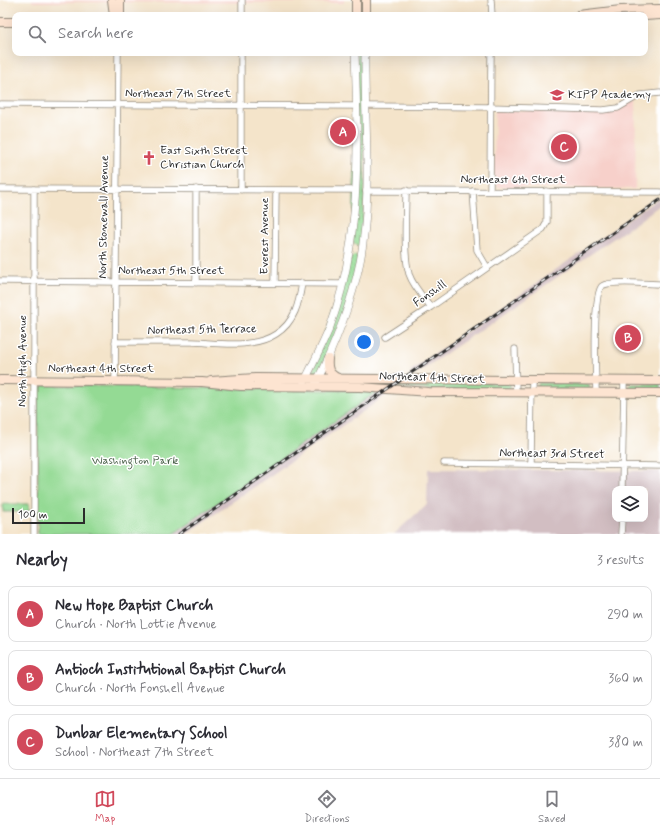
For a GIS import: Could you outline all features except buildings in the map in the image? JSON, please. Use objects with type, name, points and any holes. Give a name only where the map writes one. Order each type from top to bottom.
[{"type":"main road","points":[[112,0],[114,12]]},
{"type":"main road","points":[[120,0],[120,12]]},
{"type":"main road","points":[[356,0],[356,12]]},
{"type":"main road","points":[[366,0],[366,12]]},
{"type":"main road","points":[[604,12],[660,9]]},
{"type":"main road","points":[[648,16],[660,15]]},
{"type":"main road","points":[[0,17],[12,17]]},
{"type":"main road","points":[[0,22],[12,22]]},
{"type":"main road","points":[[328,359],[327,364],[331,374],[339,378]]},
{"type":"main road","name":"Northeast 4th Street","points":[[202,382],[231,379],[306,378],[660,381]]},
{"type":"main road","name":"Northeast 4th Street","points":[[0,380],[202,382],[241,386],[381,388],[428,392],[596,394],[660,393]]},
{"type":"street","points":[[242,0],[242,12]]},
{"type":"street","points":[[491,0],[492,12]]},
{"type":"street","name":"North Stonewall Avenue","points":[[115,381],[118,56]]},
{"type":"street","points":[[241,56],[241,190]]},
{"type":"street","points":[[302,386],[330,326],[343,284],[351,240],[355,190],[357,106],[355,56]]},
{"type":"street","points":[[314,387],[328,359],[347,313],[357,275],[363,241],[366,191],[365,56]]},
{"type":"street","points":[[490,191],[491,56]]},
{"type":"street","points":[[366,106],[490,106],[603,110],[618,108],[640,95],[660,93]]},
{"type":"street","name":"Northeast 7th Street","points":[[0,104],[357,106]]},
{"type":"street","points":[[0,188],[355,190]]},
{"type":"street","name":"North High Avenue","points":[[34,189],[34,534]]},
{"type":"street","points":[[196,189],[196,283]]},
{"type":"street","name":"Everest Avenue","points":[[276,190],[276,283]]},
{"type":"street","points":[[406,190],[407,260],[409,274],[431,307]]},
{"type":"street","name":"Northeast 6th Street","points":[[366,191],[660,192]]},
{"type":"street","points":[[473,191],[477,250],[487,267],[543,228],[548,222],[547,191]]},
{"type":"street","name":"Fonshill","points":[[385,337],[431,307],[487,267]]},
{"type":"street","name":"Northeast 5th Street","points":[[0,281],[343,284]]},
{"type":"street","name":"Northeast 5th Terrace","points":[[115,342],[235,343],[260,341],[276,334],[292,319],[298,303],[302,283]]},
{"type":"street","points":[[596,394],[596,311],[598,291],[603,286],[611,284],[660,284]]},
{"type":"street","points":[[515,349],[516,393]]},
{"type":"street","points":[[531,464],[532,380]]},
{"type":"street","points":[[622,486],[624,381]]},
{"type":"street","name":"Northeast 3rd Street","points":[[444,463],[660,466]]},
{"type":"street","points":[[621,534],[622,522]]},
{"type":"shaded area","points":[[32,0],[344,0],[344,3],[32,2]]},
{"type":"shaded area","points":[[636,100],[635,189],[498,187],[494,182],[495,110],[604,112]]},
{"type":"shaded area","points":[[660,197],[660,205],[636,223],[419,372],[409,372]]},
{"type":"shaded area","points":[[378,391],[391,392],[186,534],[173,534]]},
{"type":"shaded area","points":[[428,469],[660,471],[660,534],[394,534],[427,504]]},
{"type":"green space","points":[[357,56],[362,56],[365,186],[361,244],[358,246],[353,242]]},
{"type":"green space","points":[[354,255],[357,256],[358,261],[347,308],[318,374],[313,373],[350,259]]},
{"type":"green space","points":[[401,383],[508,383],[510,384],[510,388],[508,390],[433,390],[396,387]]},
{"type":"green space","points":[[539,383],[589,384],[590,390],[539,390],[537,388]]},
{"type":"green space","points":[[631,384],[660,384],[660,391],[631,391],[629,386]]},
{"type":"green space","name":"Washington Park","points":[[43,385],[378,391],[173,534],[38,534],[38,391]]},
{"type":"green space","points":[[3,504],[29,504],[29,512],[3,512]]},
{"type":"railway","points":[[179,534],[660,200]]},
{"type":"place","name":"KIPP Academy","points":[[557,95]]},
{"type":"place","name":"New Hope Baptist Church","points":[[343,132]]},
{"type":"place","name":"Dunbar Elementary School","points":[[564,147]]},
{"type":"place","name":"East Sixth Street Christian Church","points":[[149,158]]},
{"type":"place","name":"Antioch Institutional Baptist Church","points":[[628,338]]}]
